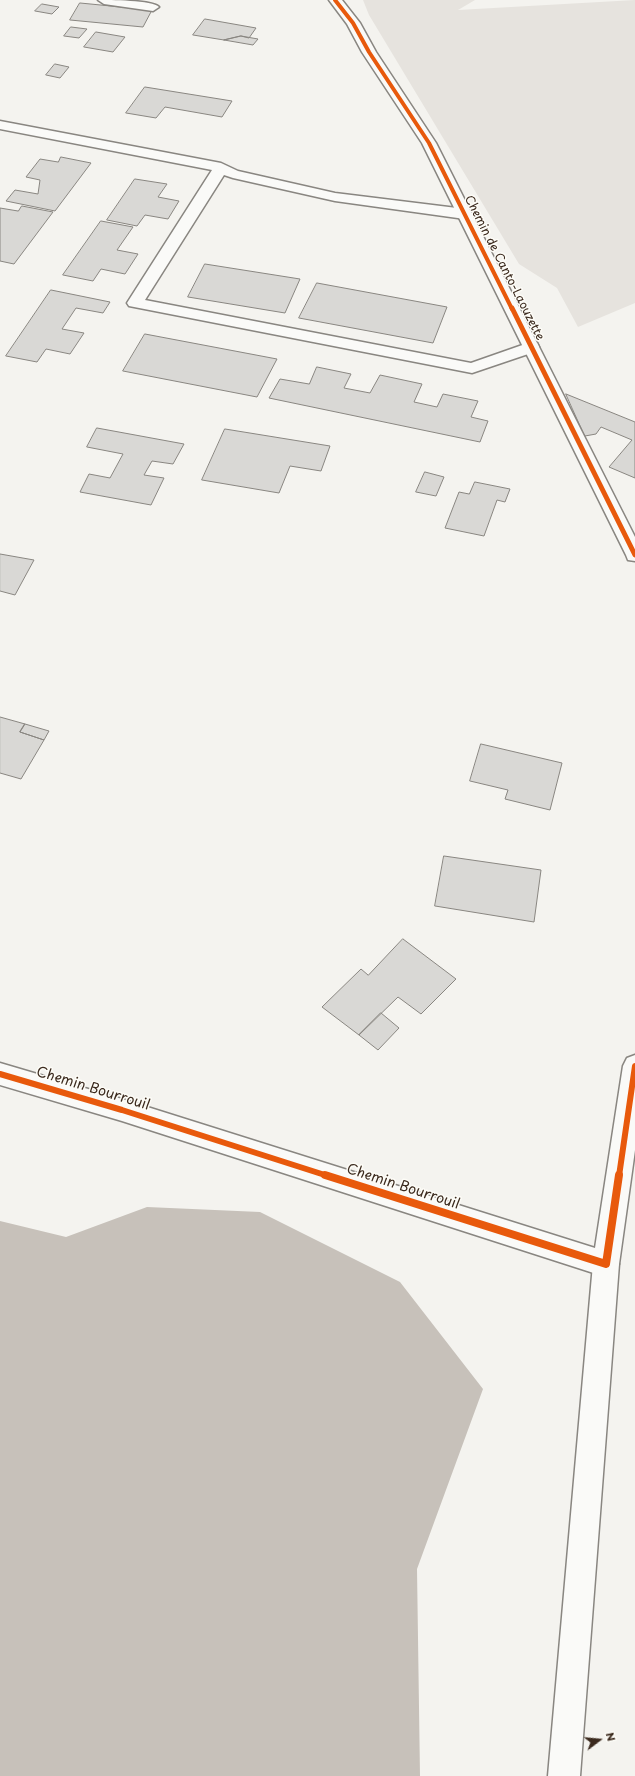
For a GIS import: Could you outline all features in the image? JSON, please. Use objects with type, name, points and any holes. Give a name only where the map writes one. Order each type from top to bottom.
[{"type":"street","points":[[104,0],[153,7]]},
{"type":"street","name":"Chemin de Canto-Laouzette","points":[[335,0],[429,143],[635,555]]},
{"type":"street","points":[[0,125],[221,167],[233,174],[335,197],[465,214]]},
{"type":"street","points":[[221,167],[135,303],[472,368],[532,347]]},
{"type":"street","points":[[564,1776],[606,1264],[635,1066]]},
{"type":"street","name":"Chemin Bourrouil","points":[[0,1074],[122,1110],[606,1264]]},
{"type":"shaded area","points":[[363,0],[475,0],[458,10],[635,0],[635,303],[578,327],[557,288],[519,264],[369,15]]},
{"type":"shaded area","points":[[147,1207],[260,1212],[400,1282],[483,1389],[417,1569],[420,1776],[0,1776],[0,1221],[66,1237]]},
{"type":"building","points":[[80,3],[152,10],[143,27],[70,20]]},
{"type":"building","points":[[42,4],[59,7],[52,14],[35,11]]},
{"type":"building","points":[[205,19],[256,28],[249,38],[241,36],[224,40],[193,35]]},
{"type":"building","points":[[71,27],[87,29],[79,38],[64,36]]},
{"type":"building","points":[[96,32],[125,37],[113,52],[84,47]]},
{"type":"building","points":[[241,36],[258,39],[253,45],[224,40]]},
{"type":"building","points":[[55,64],[69,67],[60,78],[46,75]]},
{"type":"building","points":[[145,87],[232,101],[222,117],[165,107],[156,118],[126,113]]},
{"type":"building","points":[[61,157],[91,163],[55,211],[6,201],[15,190],[38,194],[40,180],[26,177],[40,159],[58,162]]},
{"type":"building","points":[[135,179],[167,184],[158,197],[179,201],[168,219],[145,215],[137,226],[107,220]]},
{"type":"building","points":[[22,206],[53,212],[14,264],[0,261],[0,208],[18,211]]},
{"type":"building","points":[[101,221],[133,227],[117,250],[138,254],[125,274],[101,269],[93,281],[63,275]]},
{"type":"building","points":[[205,264],[300,279],[285,313],[188,297]]},
{"type":"building","points":[[317,283],[447,307],[433,343],[299,318]]},
{"type":"building","points":[[51,290],[110,302],[103,313],[76,308],[62,329],[84,333],[70,354],[46,349],[37,362],[6,356]]},
{"type":"building","points":[[145,334],[277,359],[257,397],[123,371]]},
{"type":"building","points":[[317,367],[351,374],[344,388],[370,393],[380,375],[422,384],[414,402],[437,407],[443,394],[478,401],[471,417],[488,421],[480,442],[269,398],[280,379],[309,384]]},
{"type":"building","points":[[566,394],[635,422],[635,478],[609,467],[632,440],[601,427],[596,434],[585,436]]},
{"type":"building","points":[[97,428],[184,444],[173,464],[152,461],[144,475],[164,478],[151,505],[80,492],[89,474],[110,478],[123,454],[87,447]]},
{"type":"building","points":[[225,429],[330,446],[321,471],[290,466],[279,493],[202,480]]},
{"type":"building","points":[[425,472],[444,477],[436,496],[416,492]]},
{"type":"building","points":[[475,482],[510,489],[505,502],[497,500],[484,536],[445,528],[459,492],[469,494]]},
{"type":"building","points":[[0,554],[34,560],[15,595],[0,591]]},
{"type":"building","points":[[0,717],[25,724],[20,732],[44,740],[21,779],[0,773]]},
{"type":"building","points":[[25,724],[49,731],[44,740],[20,732]]},
{"type":"building","points":[[481,744],[562,763],[550,810],[505,799],[508,790],[470,781]]},
{"type":"building","points":[[444,856],[541,870],[534,922],[435,906]]},
{"type":"building","points":[[403,939],[456,979],[421,1014],[398,997],[359,1035],[322,1007],[361,969],[368,975]]},
{"type":"building","points":[[381,1013],[399,1028],[378,1050],[359,1035]]},
{"type":"cycle path","points":[[335,0],[353,23],[369,52],[429,143],[635,555]]},
{"type":"cycle path","points":[[0,1074],[122,1110],[606,1264],[635,1066]]}]
